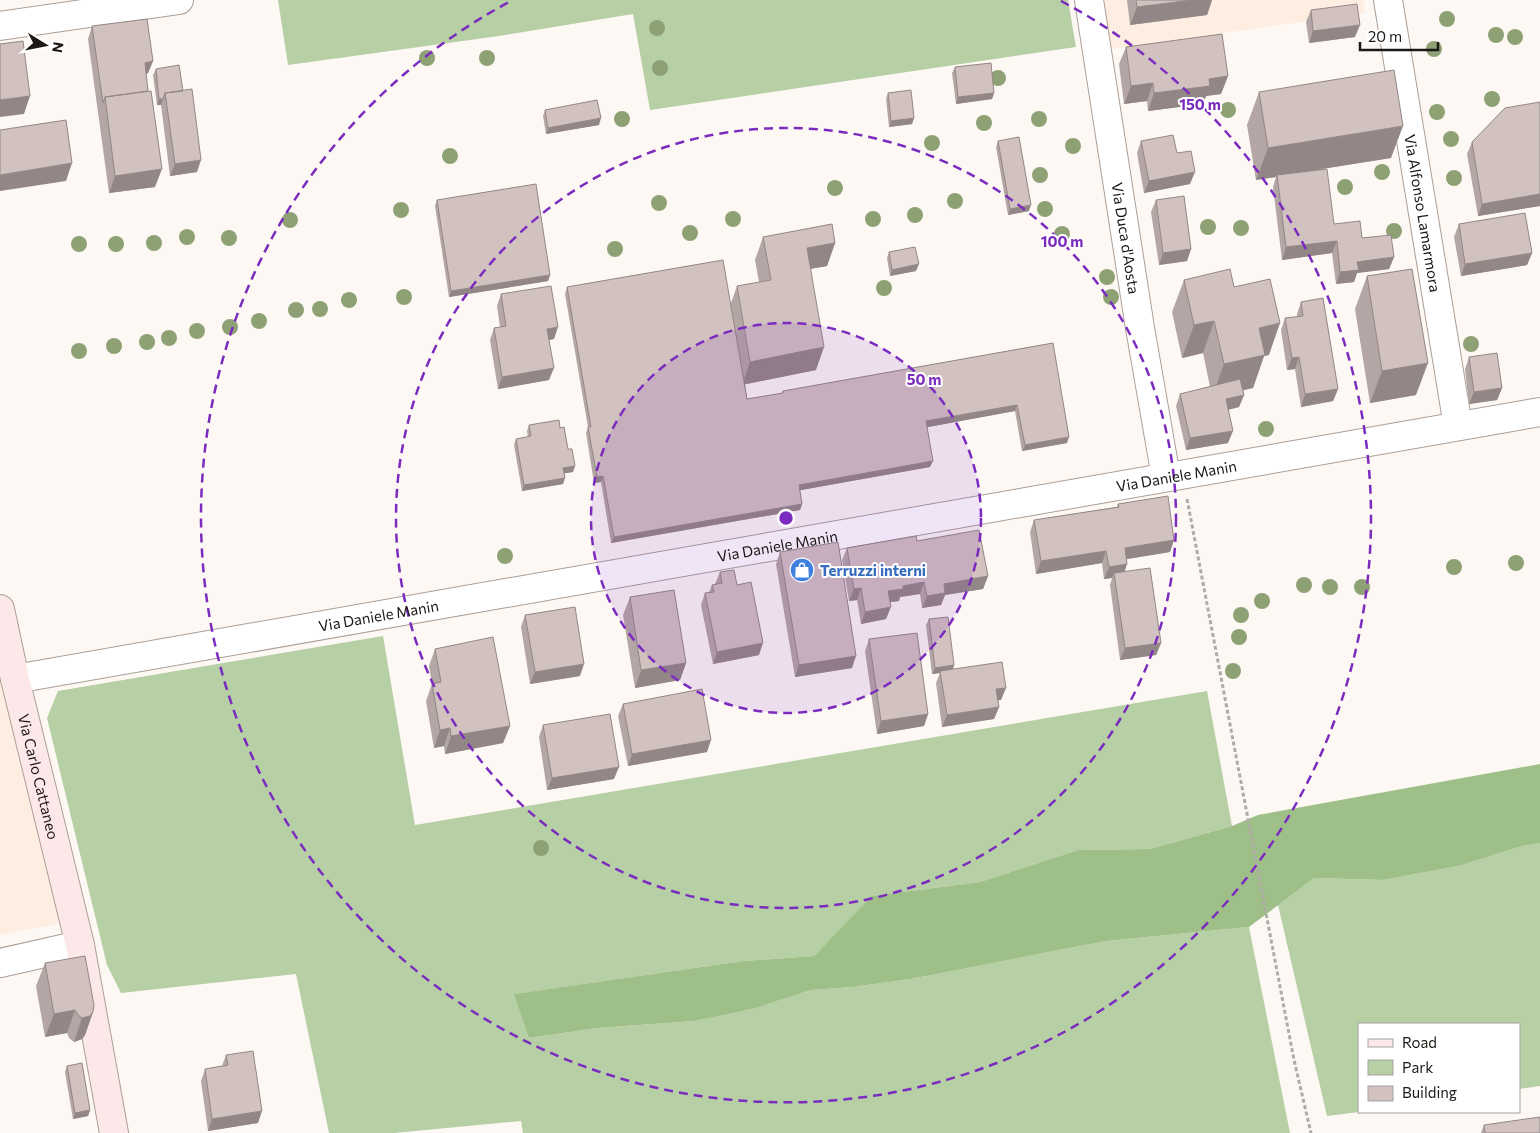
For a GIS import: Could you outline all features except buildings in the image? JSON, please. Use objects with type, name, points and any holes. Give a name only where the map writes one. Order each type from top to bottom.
[{"type":"street","points":[[0,26],[179,0]]},
{"type":"street","name":"Via Duca d'Aosta","points":[[1089,0],[1140,328],[1174,476]]},
{"type":"street","name":"Via Alfonso Lamarmora","points":[[1388,0],[1458,426]]},
{"type":"street","name":"Via Daniele Manin","points":[[15,679],[1540,412]]},
{"type":"street","name":"Via Carlo Cattaneo","points":[[0,609],[15,679],[80,945],[114,1133]]},
{"type":"street","points":[[0,963],[80,945]]},
{"type":"path","points":[[1174,476],[1294,1060],[1311,1133]]},
{"type":"shaded area","points":[[1103,0],[1363,0],[1365,13],[1111,49]]},
{"type":"shaded area","points":[[0,658],[61,923],[0,935]]},
{"type":"green space","points":[[278,0],[1068,0],[1076,47],[650,110],[633,14],[499,36],[288,65]]},
{"type":"green space","points":[[383,636],[415,825],[1207,691],[1232,826],[1150,849],[1078,850],[980,882],[873,896],[814,956],[743,961],[515,994],[529,1038],[598,1028],[695,1021],[753,1009],[811,990],[853,987],[911,979],[1106,941],[1249,927],[1290,1133],[523,1133],[521,1121],[394,1133],[329,1133],[296,974],[121,993],[107,965],[47,718],[58,691]]},
{"type":"green space","points":[[1540,764],[1540,843],[1519,847],[1459,866],[1383,880],[1314,878],[1249,927],[1106,941],[911,979],[853,987],[811,990],[753,1009],[695,1021],[598,1028],[529,1038],[514,994],[743,961],[814,956],[872,896],[980,882],[1078,850],[1150,849],[1232,826],[1258,815]]},
{"type":"green space","points":[[1540,843],[1540,1086],[1520,1089],[1520,1023],[1358,1023],[1358,1112],[1327,1116],[1278,905],[1314,878],[1383,880],[1459,866],[1519,847]]},
{"type":"place","name":"Terruzzi interni","points":[[802,570]]}]
